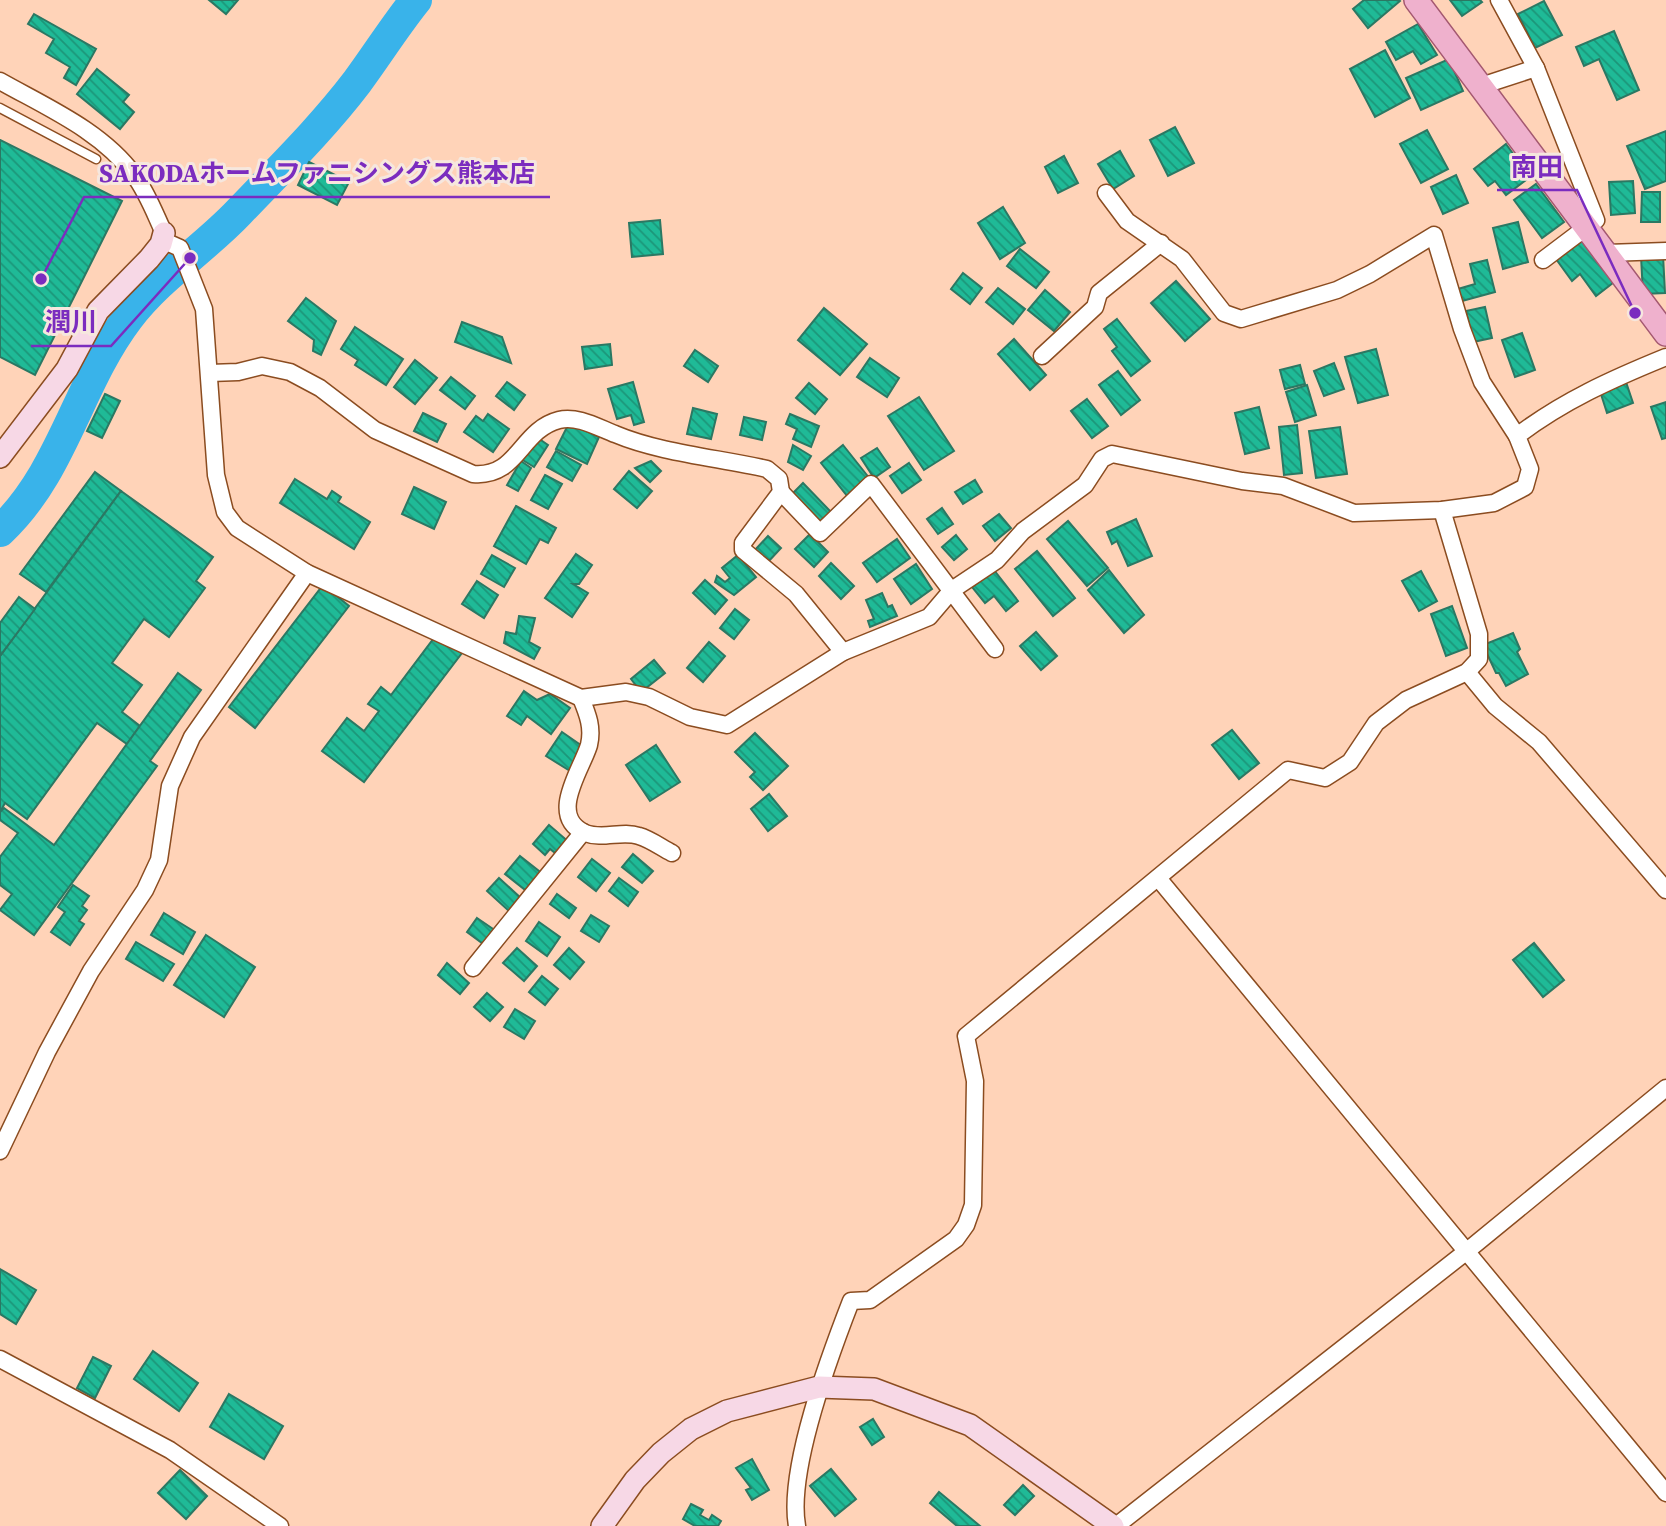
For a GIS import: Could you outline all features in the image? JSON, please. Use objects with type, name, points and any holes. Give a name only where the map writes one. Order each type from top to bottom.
[{"type":"main road","points":[[1416,0],[1666,334]]},
{"type":"street","points":[[1499,0],[1536,68],[1595,220],[1543,260]]},
{"type":"street","points":[[1481,86],[1536,68]]},
{"type":"street","points":[[0,81],[58,114],[121,159],[136,177],[169,241],[198,286],[204,309],[216,475],[225,512],[237,528],[307,573],[581,698],[626,692],[649,698],[690,717],[727,725],[843,652],[929,617],[952,590],[997,560],[1023,531],[1085,485],[1102,459],[1112,454],[1242,481],[1283,486],[1354,513],[1442,510],[1494,503],[1525,487],[1530,469],[1517,436],[1482,382],[1462,329],[1434,235],[1370,274],[1337,290],[1241,319],[1224,313],[1182,259],[1127,221],[1106,194]]},
{"type":"street","points":[[0,457],[67,369],[98,311],[169,241]]},
{"type":"street","points":[[1042,356],[1095,307],[1099,293],[1161,243]]},
{"type":"street","points":[[1607,253],[1666,251]]},
{"type":"street","points":[[1517,436],[1547,413],[1602,383],[1666,357]]},
{"type":"street","points":[[210,373],[238,372],[262,366],[290,372],[320,388],[375,430],[473,474],[488,475],[500,470],[517,455],[537,430],[561,419],[587,422],[650,444],[767,469],[779,479],[781,492],[820,533],[871,485],[995,649]]},
{"type":"street","points":[[781,492],[743,543],[743,550],[796,594],[843,652]]},
{"type":"street","points":[[797,1526],[796,1489],[819,1387],[851,1301],[870,1300],[956,1239],[966,1225],[973,1205],[975,1081],[966,1036],[1287,770],[1325,778],[1350,762],[1376,723],[1406,700],[1466,672],[1479,659],[1479,634],[1442,510]]},
{"type":"street","points":[[0,1151],[47,1052],[91,971],[145,890],[159,860],[163,818],[170,786],[192,737],[307,573]]},
{"type":"street","points":[[1466,672],[1494,706],[1539,742],[1666,890]]},
{"type":"street","points":[[581,698],[591,723],[589,746],[567,797],[570,817],[583,832],[608,837],[637,835],[673,853]]},
{"type":"street","points":[[473,968],[583,832]]},
{"type":"street","points":[[1158,878],[1666,1493]]},
{"type":"street","points":[[602,1526],[635,1480],[661,1453],[691,1429],[727,1411],[819,1387],[873,1389],[970,1424],[1114,1526],[1467,1251],[1666,1088]]},
{"type":"street","points":[[0,1359],[170,1450],[280,1526]]},
{"type":"lane","points":[[0,108],[96,159]]},
{"type":"building","points":[[209,0],[238,0],[226,14]]},
{"type":"building","points":[[1364,0],[1400,1],[1368,28],[1353,9]]},
{"type":"building","points":[[1450,0],[1480,0],[1482,2],[1462,16]]},
{"type":"building","points":[[1544,1],[1562,35],[1535,48],[1518,14]]},
{"type":"building","points":[[34,14],[96,49],[76,85],[64,78],[70,67],[46,53],[54,39],[28,24]]},
{"type":"building","points":[[1418,24],[1437,55],[1421,64],[1413,51],[1396,60],[1386,42]]},
{"type":"building","points":[[1614,31],[1639,90],[1617,100],[1599,59],[1584,66],[1576,47]]},
{"type":"building","points":[[1385,50],[1410,98],[1375,117],[1350,69]]},
{"type":"building","points":[[1449,59],[1463,91],[1421,110],[1406,78]]},
{"type":"building","points":[[97,69],[129,95],[123,102],[134,112],[120,129],[77,94]]},
{"type":"building","points":[[1175,127],[1194,163],[1168,176],[1150,140]]},
{"type":"building","points":[[1427,130],[1448,169],[1421,183],[1400,144]]},
{"type":"building","points":[[1666,131],[1666,181],[1645,189],[1627,146]]},
{"type":"building","points":[[0,140],[122,201],[35,375],[0,357]]},
{"type":"building","points":[[1506,144],[1530,177],[1506,195],[1495,181],[1488,186],[1474,169]]},
{"type":"building","points":[[1120,151],[1134,176],[1113,189],[1098,164]]},
{"type":"building","points":[[1064,156],[1078,183],[1058,193],[1045,167]]},
{"type":"building","points":[[309,162],[349,182],[337,205],[298,185]]},
{"type":"building","points":[[1456,175],[1468,203],[1443,214],[1431,187]]},
{"type":"building","points":[[1633,181],[1635,213],[1611,215],[1609,182]]},
{"type":"building","points":[[1536,184],[1564,222],[1542,238],[1514,200]]},
{"type":"building","points":[[1642,192],[1660,192],[1660,222],[1641,222]]},
{"type":"building","points":[[1003,207],[1025,243],[1000,259],[978,223]]},
{"type":"building","points":[[660,220],[663,254],[632,257],[629,223]]},
{"type":"building","points":[[1518,222],[1528,262],[1503,269],[1493,228]]},
{"type":"building","points":[[1585,237],[1622,276],[1596,296],[1580,274],[1572,281],[1556,259]]},
{"type":"building","points":[[1020,249],[1049,272],[1036,288],[1007,266]]},
{"type":"building","points":[[1663,255],[1665,293],[1643,294],[1641,256]]},
{"type":"building","points":[[1487,260],[1495,292],[1462,301],[1458,289],[1475,284],[1470,264]]},
{"type":"building","points":[[963,273],[982,288],[970,304],[951,289]]},
{"type":"building","points":[[1176,281],[1210,319],[1185,341],[1151,303]]},
{"type":"building","points":[[998,288],[1025,309],[1013,324],[986,302]]},
{"type":"building","points":[[1045,290],[1070,312],[1054,331],[1028,310]]},
{"type":"building","points":[[306,298],[336,321],[321,355],[313,351],[314,340],[288,321]]},
{"type":"building","points":[[1485,307],[1492,338],[1473,342],[1466,311]]},
{"type":"building","points":[[824,308],[867,344],[840,375],[798,340]]},
{"type":"building","points":[[1117,319],[1150,361],[1131,376],[1112,351],[1117,347],[1104,329]]},
{"type":"building","points":[[462,322],[502,337],[511,363],[455,342]]},
{"type":"building","points":[[355,327],[403,359],[386,385],[355,365],[358,360],[341,349]]},
{"type":"building","points":[[1522,333],[1535,370],[1515,377],[1502,340]]},
{"type":"building","points":[[1014,339],[1046,375],[1030,390],[998,354]]},
{"type":"building","points":[[610,344],[612,365],[585,369],[582,347]]},
{"type":"building","points":[[1376,349],[1388,395],[1358,403],[1345,357]]},
{"type":"building","points":[[695,350],[718,366],[708,382],[684,366]]},
{"type":"building","points":[[870,358],[899,378],[887,397],[857,377]]},
{"type":"building","points":[[415,360],[437,378],[415,404],[394,387]]},
{"type":"building","points":[[1334,363],[1344,389],[1324,396],[1314,371]]},
{"type":"building","points":[[1300,365],[1305,384],[1285,389],[1280,370]]},
{"type":"building","points":[[1118,371],[1140,400],[1121,415],[1099,385]]},
{"type":"building","points":[[451,377],[475,396],[465,409],[440,390]]},
{"type":"building","points":[[1625,379],[1633,403],[1607,413],[1599,388]]},
{"type":"building","points":[[507,382],[525,395],[514,410],[496,396]]},
{"type":"building","points":[[633,382],[644,422],[634,425],[631,415],[617,419],[608,389]]},
{"type":"building","points":[[809,383],[827,399],[815,414],[796,398]]},
{"type":"building","points":[[1307,385],[1316,415],[1295,422],[1286,392]]},
{"type":"building","points":[[105,394],[120,401],[102,438],[87,431]]},
{"type":"building","points":[[919,397],[954,451],[924,470],[888,416]]},
{"type":"building","points":[[1087,399],[1108,426],[1092,438],[1071,411]]},
{"type":"building","points":[[1666,402],[1666,438],[1662,439],[1651,407]]},
{"type":"building","points":[[1259,407],[1269,448],[1245,454],[1235,413]]},
{"type":"building","points":[[693,408],[717,414],[711,439],[687,434]]},
{"type":"building","points":[[423,413],[446,424],[437,442],[414,431]]},
{"type":"building","points":[[488,414],[509,429],[493,452],[464,432],[476,416],[483,421]]},
{"type":"building","points":[[790,414],[819,426],[811,447],[793,439],[797,429],[786,424]]},
{"type":"building","points":[[744,417],[766,422],[762,440],[740,435]]},
{"type":"building","points":[[569,423],[599,437],[587,464],[556,449]]},
{"type":"building","points":[[1297,425],[1302,473],[1284,475],[1279,427]]},
{"type":"building","points":[[1340,427],[1347,474],[1316,478],[1309,431]]},
{"type":"building","points":[[535,436],[548,445],[534,467],[521,459]]},
{"type":"building","points":[[793,445],[811,456],[803,470],[788,462]]},
{"type":"building","points":[[843,445],[870,479],[848,497],[821,463]]},
{"type":"building","points":[[877,448],[890,467],[874,478],[861,458]]},
{"type":"building","points":[[556,451],[581,465],[572,481],[547,467]]},
{"type":"building","points":[[521,461],[531,468],[518,491],[507,485]]},
{"type":"building","points":[[651,461],[661,471],[650,482],[635,468]]},
{"type":"building","points":[[909,463],[921,480],[902,493],[890,476]]},
{"type":"building","points":[[629,471],[652,491],[637,508],[614,489]]},
{"type":"building","points":[[95,472],[121,491],[46,592],[20,574]]},
{"type":"building","points":[[545,475],[562,484],[548,509],[531,500]]},
{"type":"building","points":[[295,479],[327,499],[332,491],[341,497],[338,502],[370,522],[354,549],[280,503]]},
{"type":"building","points":[[975,480],[982,492],[963,504],[955,492]]},
{"type":"building","points":[[803,483],[831,512],[817,526],[789,497]]},
{"type":"building","points":[[414,487],[446,502],[434,529],[402,514]]},
{"type":"building","points":[[121,491],[213,557],[196,581],[205,588],[169,637],[144,619],[112,663],[142,685],[122,712],[140,726],[127,744],[97,723],[27,819],[5,803],[0,812],[0,656]]},
{"type":"building","points":[[516,506],[556,528],[548,543],[540,539],[526,564],[494,546]]},
{"type":"building","points":[[942,508],[953,524],[938,534],[927,519]]},
{"type":"building","points":[[999,514],[1011,528],[995,541],[983,526]]},
{"type":"building","points":[[1136,519],[1152,556],[1128,566],[1117,541],[1112,544],[1107,532]]},
{"type":"building","points":[[1068,521],[1108,568],[1087,586],[1047,539]]},
{"type":"building","points":[[810,534],[828,552],[814,567],[795,549]]},
{"type":"building","points":[[956,535],[967,549],[954,560],[942,547]]},
{"type":"building","points":[[768,536],[781,548],[767,563],[754,551]]},
{"type":"building","points":[[897,539],[910,558],[877,582],[863,563]]},
{"type":"building","points":[[1037,551],[1075,598],[1053,616],[1015,569]]},
{"type":"building","points":[[576,554],[592,565],[579,584],[573,584],[588,593],[572,617],[545,598]]},
{"type":"building","points":[[492,555],[515,568],[504,587],[481,574]]},
{"type":"building","points":[[738,555],[756,577],[734,595],[715,582],[717,576],[725,582],[730,578],[722,568]]},
{"type":"building","points":[[831,563],[854,586],[841,599],[819,576]]},
{"type":"building","points":[[916,564],[932,589],[911,604],[894,579]]},
{"type":"building","points":[[994,570],[1018,601],[1006,611],[994,596],[985,603],[972,587]]},
{"type":"building","points":[[1109,570],[1144,615],[1124,633],[1088,590]]},
{"type":"building","points":[[1421,571],[1437,601],[1419,611],[1402,581]]},
{"type":"building","points":[[705,580],[727,600],[715,614],[693,593]]},
{"type":"building","points":[[477,581],[498,595],[484,618],[462,604]]},
{"type":"building","points":[[323,585],[349,606],[255,728],[229,707]]},
{"type":"building","points":[[882,593],[888,607],[892,605],[897,616],[870,627],[868,621],[874,619],[866,600]]},
{"type":"building","points":[[19,597],[35,609],[0,656],[0,623]]},
{"type":"building","points":[[1452,606],[1467,648],[1446,656],[1431,614]]},
{"type":"building","points":[[735,609],[749,620],[734,639],[720,628]]},
{"type":"building","points":[[519,616],[535,618],[529,642],[540,648],[534,659],[504,643],[506,632],[516,634]]},
{"type":"building","points":[[1036,632],[1057,656],[1041,670],[1020,646]]},
{"type":"building","points":[[1513,633],[1520,649],[1517,652],[1528,674],[1506,686],[1499,673],[1496,673],[1483,645]]},
{"type":"building","points":[[437,634],[462,653],[364,782],[322,751],[347,718],[364,731],[379,711],[368,704],[381,687],[391,695]]},
{"type":"building","points":[[709,642],[725,656],[703,682],[687,668]]},
{"type":"building","points":[[654,660],[665,673],[641,692],[631,679]]},
{"type":"building","points":[[178,673],[201,690],[150,761],[157,766],[34,935],[0,910],[12,894],[0,885],[0,857],[18,833],[0,820],[0,812],[4,808],[54,845]]},
{"type":"building","points":[[524,691],[537,700],[550,694],[570,708],[551,734],[527,716],[521,725],[507,716]]},
{"type":"building","points":[[1232,730],[1259,763],[1239,779],[1212,745]]},
{"type":"building","points":[[562,732],[585,748],[570,771],[546,756]]},
{"type":"building","points":[[755,733],[788,766],[763,790],[750,777],[755,772],[735,752]]},
{"type":"building","points":[[656,745],[680,782],[650,801],[626,765]]},
{"type":"building","points":[[769,794],[787,816],[768,831],[751,809]]},
{"type":"building","points":[[549,825],[570,843],[559,856],[550,849],[545,855],[533,844]]},
{"type":"building","points":[[633,854],[653,871],[642,883],[622,867]]},
{"type":"building","points":[[520,856],[544,875],[529,893],[505,874]]},
{"type":"building","points":[[592,859],[610,873],[596,891],[578,877]]},
{"type":"building","points":[[499,878],[522,899],[510,912],[487,891]]},
{"type":"building","points":[[619,878],[638,892],[628,906],[609,891]]},
{"type":"building","points":[[73,885],[89,896],[82,906],[87,910],[79,921],[84,924],[70,945],[51,932],[65,912],[58,907]]},
{"type":"building","points":[[557,894],[576,908],[569,918],[550,904]]},
{"type":"building","points":[[164,913],[195,932],[183,954],[151,935]]},
{"type":"building","points":[[591,915],[609,926],[599,942],[581,931]]},
{"type":"building","points":[[477,918],[496,931],[486,946],[467,932]]},
{"type":"building","points":[[539,922],[560,937],[547,956],[526,941]]},
{"type":"building","points":[[206,935],[255,967],[224,1017],[174,985]]},
{"type":"building","points":[[136,942],[174,964],[163,981],[126,959]]},
{"type":"building","points":[[1534,943],[1564,980],[1543,997],[1513,960]]},
{"type":"building","points":[[517,948],[537,966],[524,981],[503,963]]},
{"type":"building","points":[[569,948],[584,962],[570,979],[554,965]]},
{"type":"building","points":[[447,963],[469,983],[460,994],[438,975]]},
{"type":"building","points":[[542,976],[558,989],[545,1005],[529,992]]},
{"type":"building","points":[[487,993],[503,1007],[490,1021],[474,1007]]},
{"type":"building","points":[[515,1009],[535,1021],[524,1039],[504,1027]]},
{"type":"building","points":[[0,1269],[36,1290],[16,1324],[0,1314]]},
{"type":"building","points":[[153,1351],[198,1383],[179,1411],[134,1379]]},
{"type":"building","points":[[93,1357],[111,1366],[95,1398],[77,1388]]},
{"type":"building","points":[[229,1394],[283,1426],[264,1459],[210,1427]]},
{"type":"building","points":[[873,1419],[884,1437],[872,1445],[860,1427]]},
{"type":"building","points":[[752,1459],[769,1490],[752,1500],[746,1490],[751,1488],[736,1468]]},
{"type":"building","points":[[831,1469],[856,1499],[835,1516],[810,1486]]},
{"type":"building","points":[[180,1470],[207,1496],[186,1519],[158,1493]]},
{"type":"building","points":[[1023,1485],[1034,1496],[1015,1515],[1004,1505]]},
{"type":"building","points":[[939,1492],[980,1526],[957,1526],[930,1503]]},
{"type":"building","points":[[691,1504],[703,1510],[700,1515],[709,1520],[712,1515],[721,1521],[718,1526],[695,1526],[683,1519]]},
{"type":"waterway","points":[[0,531],[21,508],[39,482],[55,455],[95,371],[128,318],[154,289],[225,225],[315,132],[344,99],[416,0]]},
{"type":"place","name":"潤川","points":[[190,258]]},
{"type":"place","name":"SAKODAホームファニシングス熊本店","points":[[41,279]]},
{"type":"place","name":"南田","points":[[1635,313]]}]
